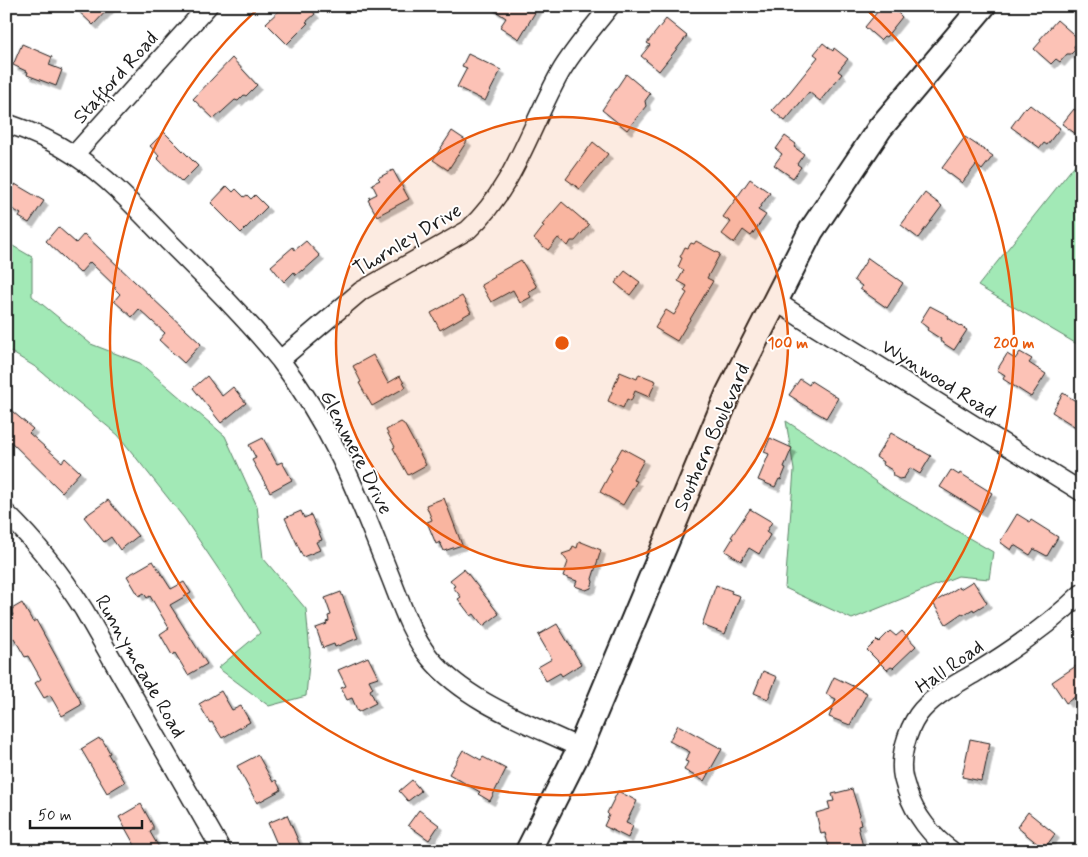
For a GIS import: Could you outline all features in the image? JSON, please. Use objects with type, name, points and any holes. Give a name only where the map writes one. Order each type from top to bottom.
[{"type":"main road","name":"Southern Boulevard","points":[[528,851],[580,748],[729,392],[811,230],[880,128],[983,6]]},
{"type":"street","name":"Stafford Road","points":[[74,155],[208,6]]},
{"type":"street","name":"Thornley Drive","points":[[280,360],[361,291],[468,230],[478,220],[502,191],[572,54],[610,6]]},
{"type":"street","name":"Glenmere Drive","points":[[6,123],[38,134],[74,155],[115,187],[199,272],[280,360],[311,404],[340,457],[374,533],[405,614],[430,658],[461,687],[485,702],[580,748]]},
{"type":"street","name":"Wynwood Road","points":[[774,300],[1082,492]]},
{"type":"street","name":"Runnymeade Road","points":[[6,513],[65,581],[84,610],[222,851]]},
{"type":"street","name":"Hall Road","points":[[945,849],[911,804],[902,776],[905,748],[917,717],[927,705],[942,693],[976,673],[1037,631],[1082,593]]},
{"type":"green space","points":[[1082,156],[1082,347],[978,286]]},
{"type":"green space","points":[[6,242],[32,257],[32,296],[91,344],[140,363],[225,436],[257,506],[263,558],[306,609],[310,653],[306,696],[269,706],[218,668],[260,633],[242,604],[184,518],[118,435],[37,368],[6,349]]},
{"type":"green space","points":[[786,421],[842,457],[890,492],[993,552],[989,579],[958,576],[852,619],[785,588],[794,470]]},
{"type":"building","points":[[73,6],[111,6],[93,25]]},
{"type":"building","points":[[284,6],[308,6],[315,14],[287,44],[266,23]]},
{"type":"building","points":[[488,6],[539,6],[519,39],[500,27],[506,18]]},
{"type":"building","points":[[882,6],[891,6],[902,17],[886,37],[884,36],[880,40],[865,27]]},
{"type":"building","points":[[666,19],[687,36],[659,71],[641,56],[650,45],[647,43]]},
{"type":"building","points":[[1057,20],[1080,40],[1074,46],[1075,50],[1071,54],[1067,54],[1060,62],[1056,59],[1051,64],[1034,49],[1041,41],[1040,39]]},
{"type":"building","points":[[823,43],[833,51],[834,48],[848,59],[838,71],[842,74],[820,101],[809,92],[785,121],[772,110],[785,98],[818,57],[814,54]]},
{"type":"building","points":[[22,44],[52,57],[49,65],[62,70],[56,86],[27,75],[28,72],[13,65]]},
{"type":"building","points":[[468,54],[501,70],[485,101],[457,87],[467,68],[462,66]]},
{"type":"building","points":[[232,58],[257,85],[246,96],[244,95],[238,101],[235,100],[214,119],[193,99]]},
{"type":"building","points":[[626,74],[650,94],[645,101],[646,106],[627,130],[602,110]]},
{"type":"building","points":[[1030,105],[1060,128],[1047,145],[1044,143],[1040,148],[1011,127],[1025,108]]},
{"type":"building","points":[[1074,109],[1082,115],[1082,126],[1076,134],[1062,124]]},
{"type":"building","points":[[452,131],[467,141],[448,170],[433,160]]},
{"type":"building","points":[[164,132],[198,166],[182,182],[157,158],[159,156],[150,146]]},
{"type":"building","points":[[785,136],[796,144],[794,147],[804,154],[797,164],[801,167],[793,178],[774,165],[782,154],[776,149]]},
{"type":"building","points":[[965,137],[993,156],[982,170],[976,165],[962,183],[942,168]]},
{"type":"building","points":[[593,142],[608,154],[580,189],[566,179]]},
{"type":"building","points":[[393,170],[409,199],[377,216],[368,200],[377,194],[372,184],[380,180],[378,178]]},
{"type":"building","points":[[750,179],[770,193],[758,210],[766,215],[751,236],[743,230],[734,243],[722,234],[731,222],[723,217]]},
{"type":"building","points":[[6,181],[15,186],[15,184],[44,201],[29,223],[19,217],[21,214],[6,205]]},
{"type":"building","points":[[227,186],[233,192],[236,189],[244,197],[247,195],[251,199],[255,195],[267,207],[241,233],[211,203]]},
{"type":"building","points":[[925,193],[942,206],[918,238],[901,225]]},
{"type":"building","points":[[562,202],[589,225],[568,246],[558,238],[548,250],[534,239],[544,226],[542,225]]},
{"type":"building","points":[[58,227],[76,243],[84,234],[201,344],[184,363],[159,340],[165,333],[139,309],[132,317],[114,301],[120,294],[114,288],[116,287],[90,262],[80,273],[46,241]]},
{"type":"building","points":[[306,241],[320,256],[303,271],[296,275],[294,272],[284,282],[271,266],[293,247],[295,250]]},
{"type":"building","points":[[696,241],[720,254],[707,278],[713,281],[677,341],[655,328],[666,310],[674,315],[687,293],[684,291],[687,286],[678,281],[684,270],[678,267],[685,247],[688,248],[691,243],[694,244]]},
{"type":"building","points":[[868,258],[903,283],[887,308],[860,289],[862,286],[854,280]]},
{"type":"building","points":[[521,260],[537,287],[528,292],[531,297],[520,303],[513,290],[491,302],[481,285],[495,277],[494,275]]},
{"type":"building","points":[[625,271],[640,282],[630,295],[615,283]]},
{"type":"building","points":[[462,296],[471,312],[440,330],[431,313]]},
{"type":"building","points":[[930,306],[949,316],[948,318],[967,330],[954,350],[940,341],[941,339],[927,330],[928,328],[920,322]]},
{"type":"building","points":[[1020,352],[1032,359],[1029,363],[1046,374],[1031,397],[1003,379],[1005,375],[997,370],[1007,354],[1015,359]]},
{"type":"building","points":[[373,355],[388,383],[400,376],[406,387],[372,406],[359,383],[361,382],[353,366]]},
{"type":"building","points":[[620,372],[637,379],[639,374],[656,381],[649,397],[635,391],[631,401],[627,399],[623,408],[608,401]]},
{"type":"building","points":[[207,376],[222,396],[233,387],[246,403],[221,423],[193,388]]},
{"type":"building","points":[[800,379],[809,385],[811,381],[838,398],[826,418],[789,395]]},
{"type":"building","points":[[1063,393],[1082,405],[1082,431],[1052,412]]},
{"type":"building","points":[[6,406],[33,429],[29,433],[62,462],[65,458],[80,472],[62,492],[6,437]]},
{"type":"building","points":[[401,422],[404,424],[426,465],[408,475],[393,448],[395,447],[386,430]]},
{"type":"building","points":[[891,433],[931,456],[920,474],[910,468],[904,478],[899,479],[893,476],[892,470],[882,464],[883,462],[876,457]]},
{"type":"building","points":[[263,438],[277,464],[282,462],[292,480],[270,492],[252,460],[256,458],[249,445]]},
{"type":"building","points":[[770,438],[792,448],[781,480],[779,479],[775,487],[758,480],[769,454],[764,452]]},
{"type":"building","points":[[622,448],[644,460],[633,480],[637,481],[623,505],[600,492]]},
{"type":"building","points":[[951,470],[959,475],[960,473],[992,493],[981,512],[940,487]]},
{"type":"building","points":[[444,498],[462,545],[444,551],[440,542],[436,544],[427,522],[432,520],[426,505]]},
{"type":"building","points":[[108,500],[138,536],[120,550],[111,537],[104,542],[84,517]]},
{"type":"building","points":[[750,509],[772,522],[766,532],[770,535],[759,554],[749,548],[741,561],[725,551],[733,538],[731,537]]},
{"type":"building","points":[[301,511],[304,518],[311,515],[322,540],[316,542],[320,550],[303,557],[285,518]]},
{"type":"building","points":[[1017,514],[1030,522],[1031,520],[1058,537],[1047,556],[1034,549],[1030,555],[1014,545],[1011,550],[1000,542]]},
{"type":"building","points":[[579,541],[601,550],[591,588],[586,590],[575,586],[577,581],[563,576],[568,562],[562,554],[571,551],[573,546],[577,548]]},
{"type":"building","points":[[153,561],[171,589],[184,582],[191,593],[170,605],[207,664],[188,675],[175,653],[172,655],[160,634],[169,628],[150,596],[147,598],[144,593],[139,596],[127,576]]},
{"type":"building","points":[[464,569],[499,614],[483,626],[474,614],[471,616],[458,599],[461,597],[450,580]]},
{"type":"building","points":[[973,581],[987,603],[974,611],[973,609],[963,615],[962,613],[946,624],[933,603]]},
{"type":"building","points":[[716,585],[740,596],[725,634],[702,625]]},
{"type":"building","points":[[341,592],[358,638],[335,647],[334,644],[323,648],[316,628],[327,624],[326,622],[329,621],[328,616],[331,615],[325,598]]},
{"type":"building","points":[[22,603],[33,622],[36,620],[80,700],[81,705],[62,716],[50,695],[44,698],[35,683],[41,679],[28,656],[25,657],[14,638],[6,642],[6,618],[13,615],[10,610]]},
{"type":"building","points":[[557,624],[581,664],[562,676],[560,673],[546,681],[538,667],[552,659],[538,635]]},
{"type":"building","points":[[890,631],[896,636],[902,631],[916,646],[893,668],[891,667],[887,670],[867,650]]},
{"type":"building","points":[[368,657],[378,677],[369,680],[373,688],[370,690],[376,703],[358,712],[352,698],[347,700],[341,688],[346,686],[338,670]]},
{"type":"building","points":[[1082,662],[1082,692],[1066,703],[1052,682]]},
{"type":"building","points":[[763,671],[777,677],[768,699],[754,693]]},
{"type":"building","points":[[834,677],[867,693],[850,725],[829,717],[836,699],[826,694]]},
{"type":"building","points":[[221,691],[232,710],[241,706],[250,722],[222,738],[212,722],[210,723],[199,704]]},
{"type":"building","points":[[678,725],[722,749],[704,781],[684,770],[688,762],[685,761],[690,752],[669,741]]},
{"type":"building","points":[[99,738],[100,740],[102,739],[110,753],[108,754],[125,782],[107,793],[81,749]]},
{"type":"building","points":[[970,739],[990,743],[981,781],[962,777]]},
{"type":"building","points":[[463,750],[481,760],[483,757],[506,769],[490,801],[478,794],[480,792],[449,774]]},
{"type":"building","points":[[258,755],[273,782],[276,780],[281,790],[257,803],[237,766]]},
{"type":"building","points":[[412,780],[421,791],[408,801],[399,791]]},
{"type":"building","points":[[852,789],[860,815],[861,825],[858,826],[864,851],[830,851],[825,833],[821,834],[816,813],[830,809],[828,802],[834,801],[832,794]]},
{"type":"building","points":[[618,791],[637,801],[626,823],[633,826],[628,838],[604,826],[609,815],[607,813]]},
{"type":"building","points":[[141,804],[153,826],[153,830],[150,832],[161,851],[138,851],[119,817]]},
{"type":"building","points":[[419,810],[439,825],[429,840],[408,825]]},
{"type":"building","points":[[1028,812],[1055,834],[1044,849],[1017,827]]},
{"type":"building","points":[[287,815],[301,847],[293,851],[280,851],[268,823]]}]
